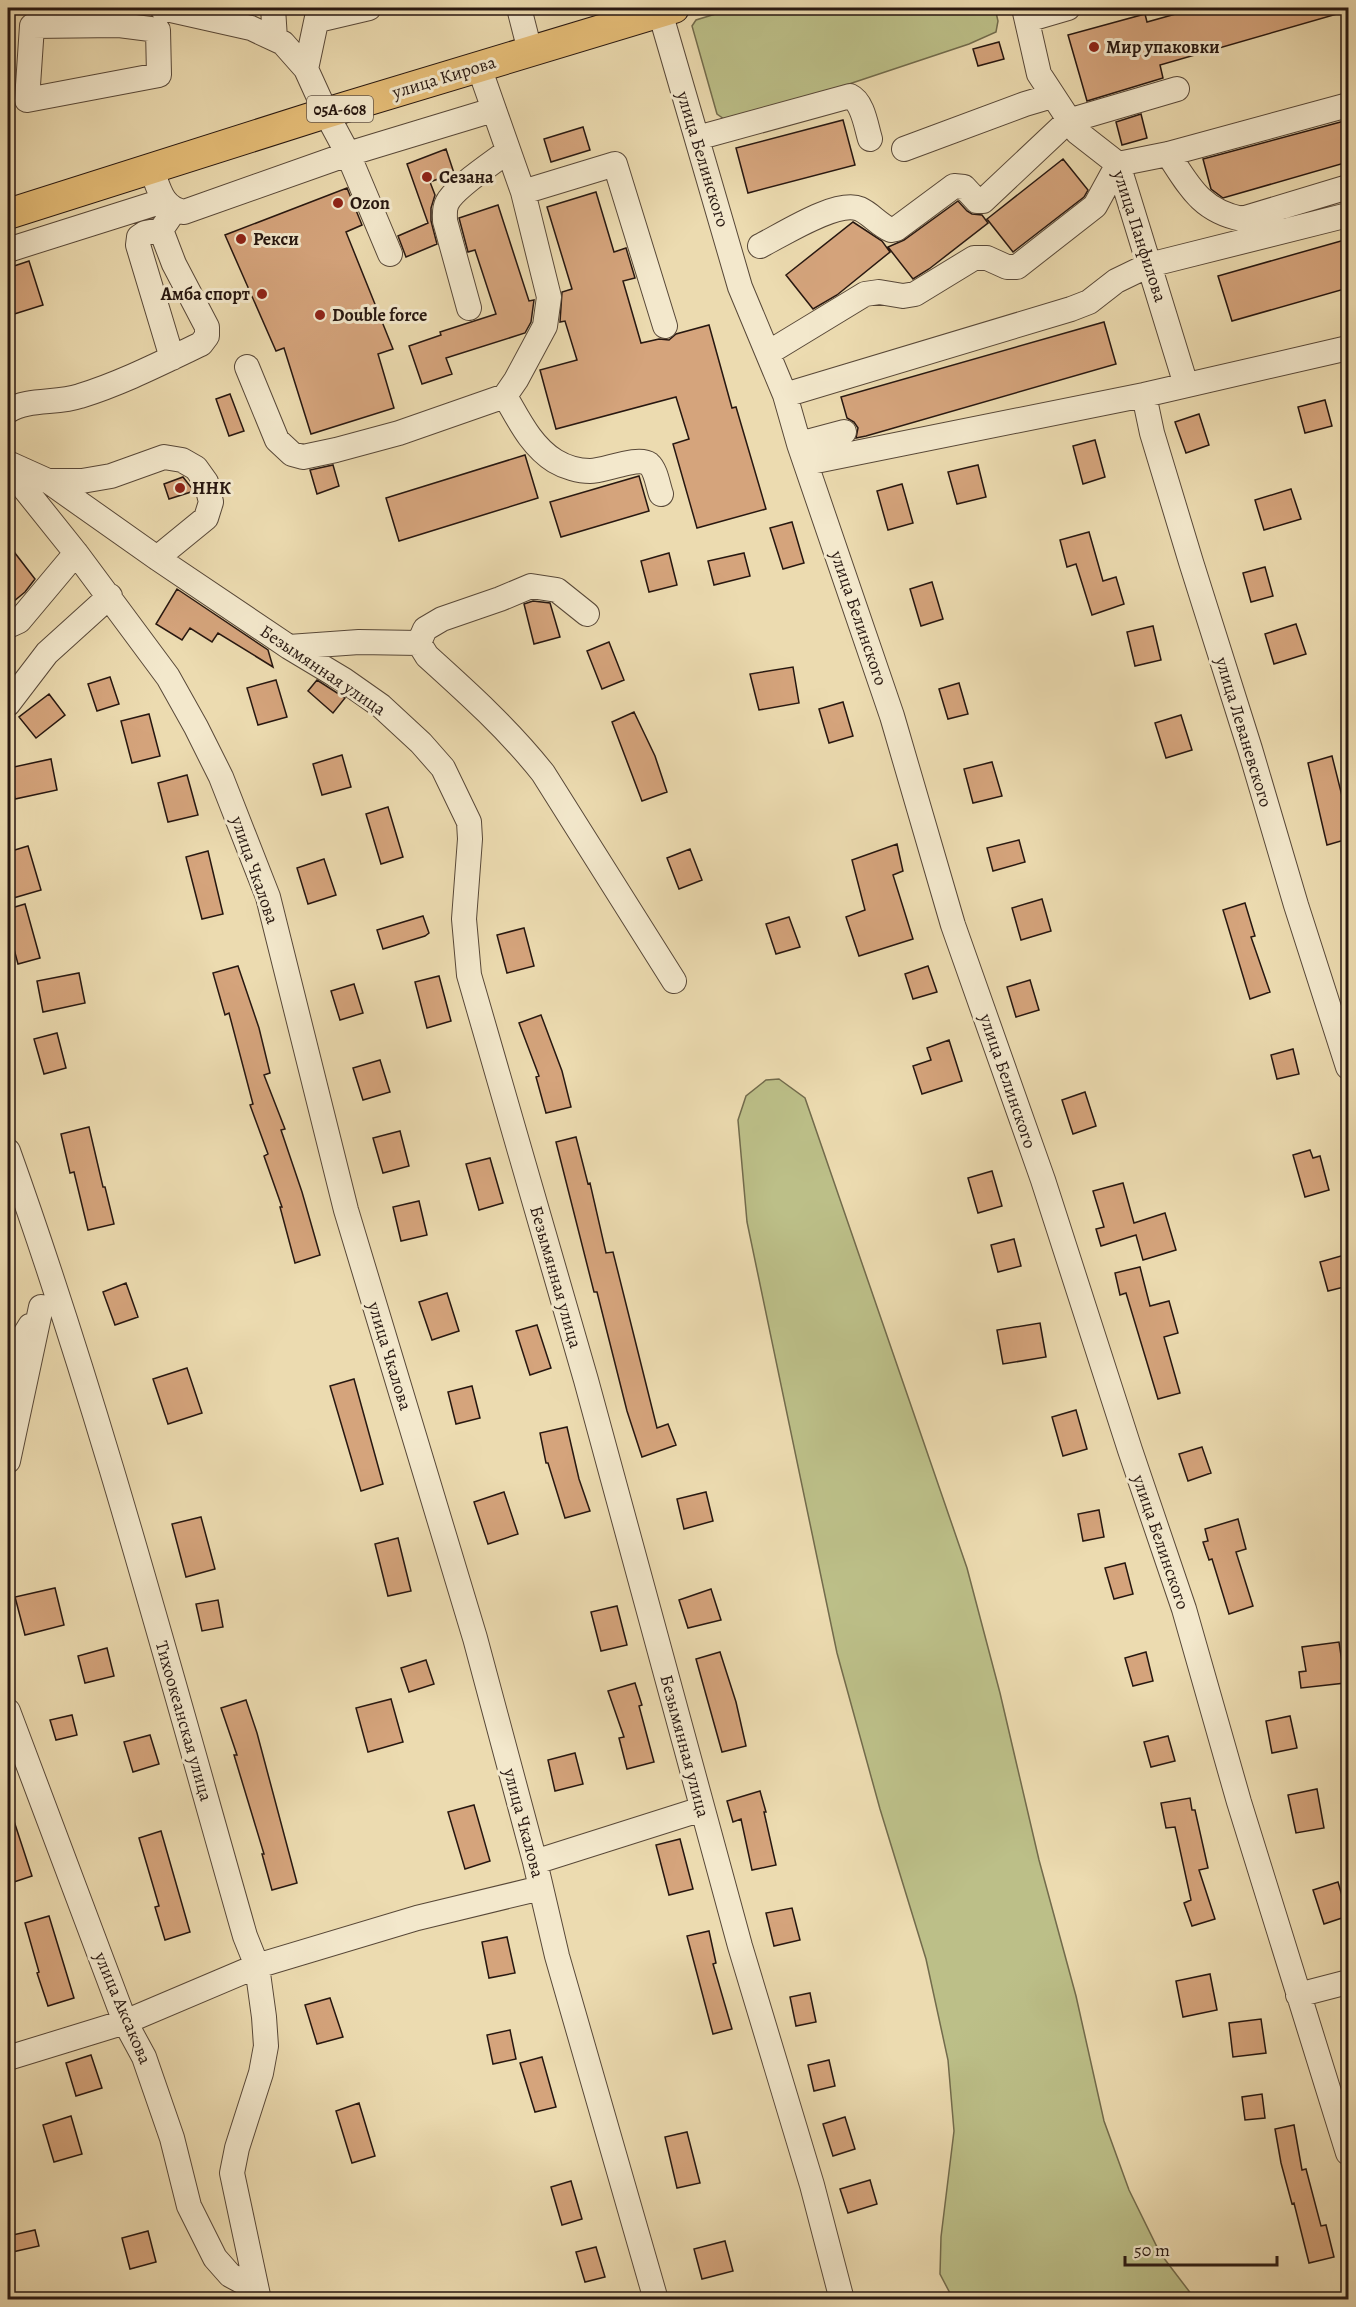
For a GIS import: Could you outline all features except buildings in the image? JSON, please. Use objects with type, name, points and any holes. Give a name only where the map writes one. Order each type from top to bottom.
[{"type":"main road","name":"улица Кирова","points":[[8,214],[326,113],[667,10]]},
{"type":"street","points":[[162,8],[251,28],[283,43],[306,69],[348,154],[390,254]]},
{"type":"street","points":[[273,8],[275,39]]},
{"type":"street","points":[[306,69],[318,14],[369,8]]},
{"type":"street","points":[[519,8],[530,51]]},
{"type":"street","points":[[1026,14],[1068,8]]},
{"type":"street","name":"улица Белинского","points":[[667,10],[697,138],[740,287],[785,395],[802,454],[892,716],[953,925],[1043,1180],[1184,1609],[1239,1802],[1348,2153]]},
{"type":"street","name":"улица Панфилова","points":[[1026,14],[1039,74],[1052,96],[1077,132],[1118,164],[1186,386]]},
{"type":"street","points":[[122,16],[158,30],[159,75],[27,100],[32,26],[122,16]]},
{"type":"street","points":[[247,367],[277,440],[291,454],[303,457],[399,433],[504,396],[516,380],[544,326],[549,297],[523,192],[478,67]]},
{"type":"street","points":[[760,246],[822,215],[845,207],[860,209],[891,230],[896,229],[954,186],[963,187],[977,201],[983,201],[1068,121],[1177,89]]},
{"type":"street","points":[[697,138],[850,96],[855,98],[859,105],[870,139]]},
{"type":"street","points":[[904,149],[1052,96]]},
{"type":"street","points":[[768,353],[865,294],[879,292],[903,296],[915,294],[974,258],[987,258],[1007,267],[1017,267],[1095,207],[1118,164],[1168,154],[1348,105]]},
{"type":"street","points":[[8,250],[166,214],[183,213],[348,154],[493,110]]},
{"type":"street","points":[[469,308],[445,221],[444,209],[447,201],[465,184],[508,151]]},
{"type":"street","points":[[1168,154],[1190,189],[1205,204],[1226,216],[1242,219],[1348,187]]},
{"type":"street","points":[[523,192],[615,164],[665,327]]},
{"type":"street","points":[[8,411],[17,406],[79,397],[143,372],[201,344],[207,336],[207,327],[174,264],[166,214],[152,170]]},
{"type":"street","points":[[166,214],[139,237],[138,245],[172,358]]},
{"type":"street","points":[[785,395],[1071,309],[1089,302],[1116,281],[1149,265],[1348,215]]},
{"type":"street","points":[[802,454],[1144,395],[1348,348]]},
{"type":"street","name":"улица Леваневского","points":[[1144,395],[1152,433],[1188,552],[1348,1067]]},
{"type":"street","points":[[504,396],[535,445],[556,462],[573,469],[592,471],[646,462],[652,468],[661,494]]},
{"type":"street","points":[[802,454],[844,432]]},
{"type":"street","points":[[48,481],[82,481],[111,476],[164,457],[182,460],[196,468],[206,482],[211,502],[206,518],[157,558]]},
{"type":"street","name":"Безымянная улица","points":[[8,465],[48,481],[157,558],[381,706],[421,743],[443,768],[469,822],[470,839],[464,919],[469,975],[586,1380],[740,1946],[812,2185],[842,2300]]},
{"type":"street","name":"улица Чкалова","points":[[8,465],[110,596],[168,677],[221,777],[268,897],[346,1210],[475,1638],[535,1862],[557,1956],[656,2300]]},
{"type":"street","points":[[8,626],[19,621],[76,553]]},
{"type":"street","points":[[419,643],[425,628],[442,619],[531,586],[557,590],[586,614]]},
{"type":"street","points":[[8,704],[47,652],[110,596]]},
{"type":"street","points":[[289,646],[359,642],[419,643]]},
{"type":"street","points":[[419,643],[427,656],[495,719],[543,773],[674,981]]},
{"type":"street","name":"Тихоокеанская улица","points":[[8,1151],[17,1212],[49,1270],[124,1516],[245,1936],[257,1966],[266,2046],[261,2073],[237,2148],[232,2173],[257,2294]]},
{"type":"street","points":[[8,1461],[49,1270]]},
{"type":"street","points":[[8,1362],[41,1307]]},
{"type":"street","name":"улица Аксакова","points":[[8,1711],[125,2022],[144,2057],[172,2138],[189,2206],[215,2258],[230,2275],[257,2294]]},
{"type":"street","points":[[535,1862],[702,1809]]},
{"type":"street","points":[[8,2058],[125,2022],[257,1966],[417,1918],[541,1888]]},
{"type":"street","points":[[1298,1995],[1348,1982]]},
{"type":"green space","points":[[735,8],[995,8],[998,21],[996,32],[969,44],[834,89],[724,119],[717,114],[692,26],[696,20]]},
{"type":"green space","points":[[779,1079],[805,1098],[967,1568],[1000,1693],[1039,1860],[1076,1996],[1104,2121],[1129,2190],[1160,2253],[1195,2299],[953,2299],[940,2274],[941,2237],[954,2131],[948,2060],[926,1959],[880,1809],[837,1653],[747,1222],[738,1120],[746,1096],[766,1080]]},
{"type":"place","name":"Мир упаковки","points":[[1094,47]]},
{"type":"place","name":"Сезана","points":[[427,177]]},
{"type":"place","name":"Ozon","points":[[338,203]]},
{"type":"place","name":"Рекси","points":[[241,239]]},
{"type":"place","name":"Амба спорт","points":[[262,294]]},
{"type":"place","name":"Double force","points":[[320,315]]},
{"type":"place","name":"ННК","points":[[180,488]]}]
